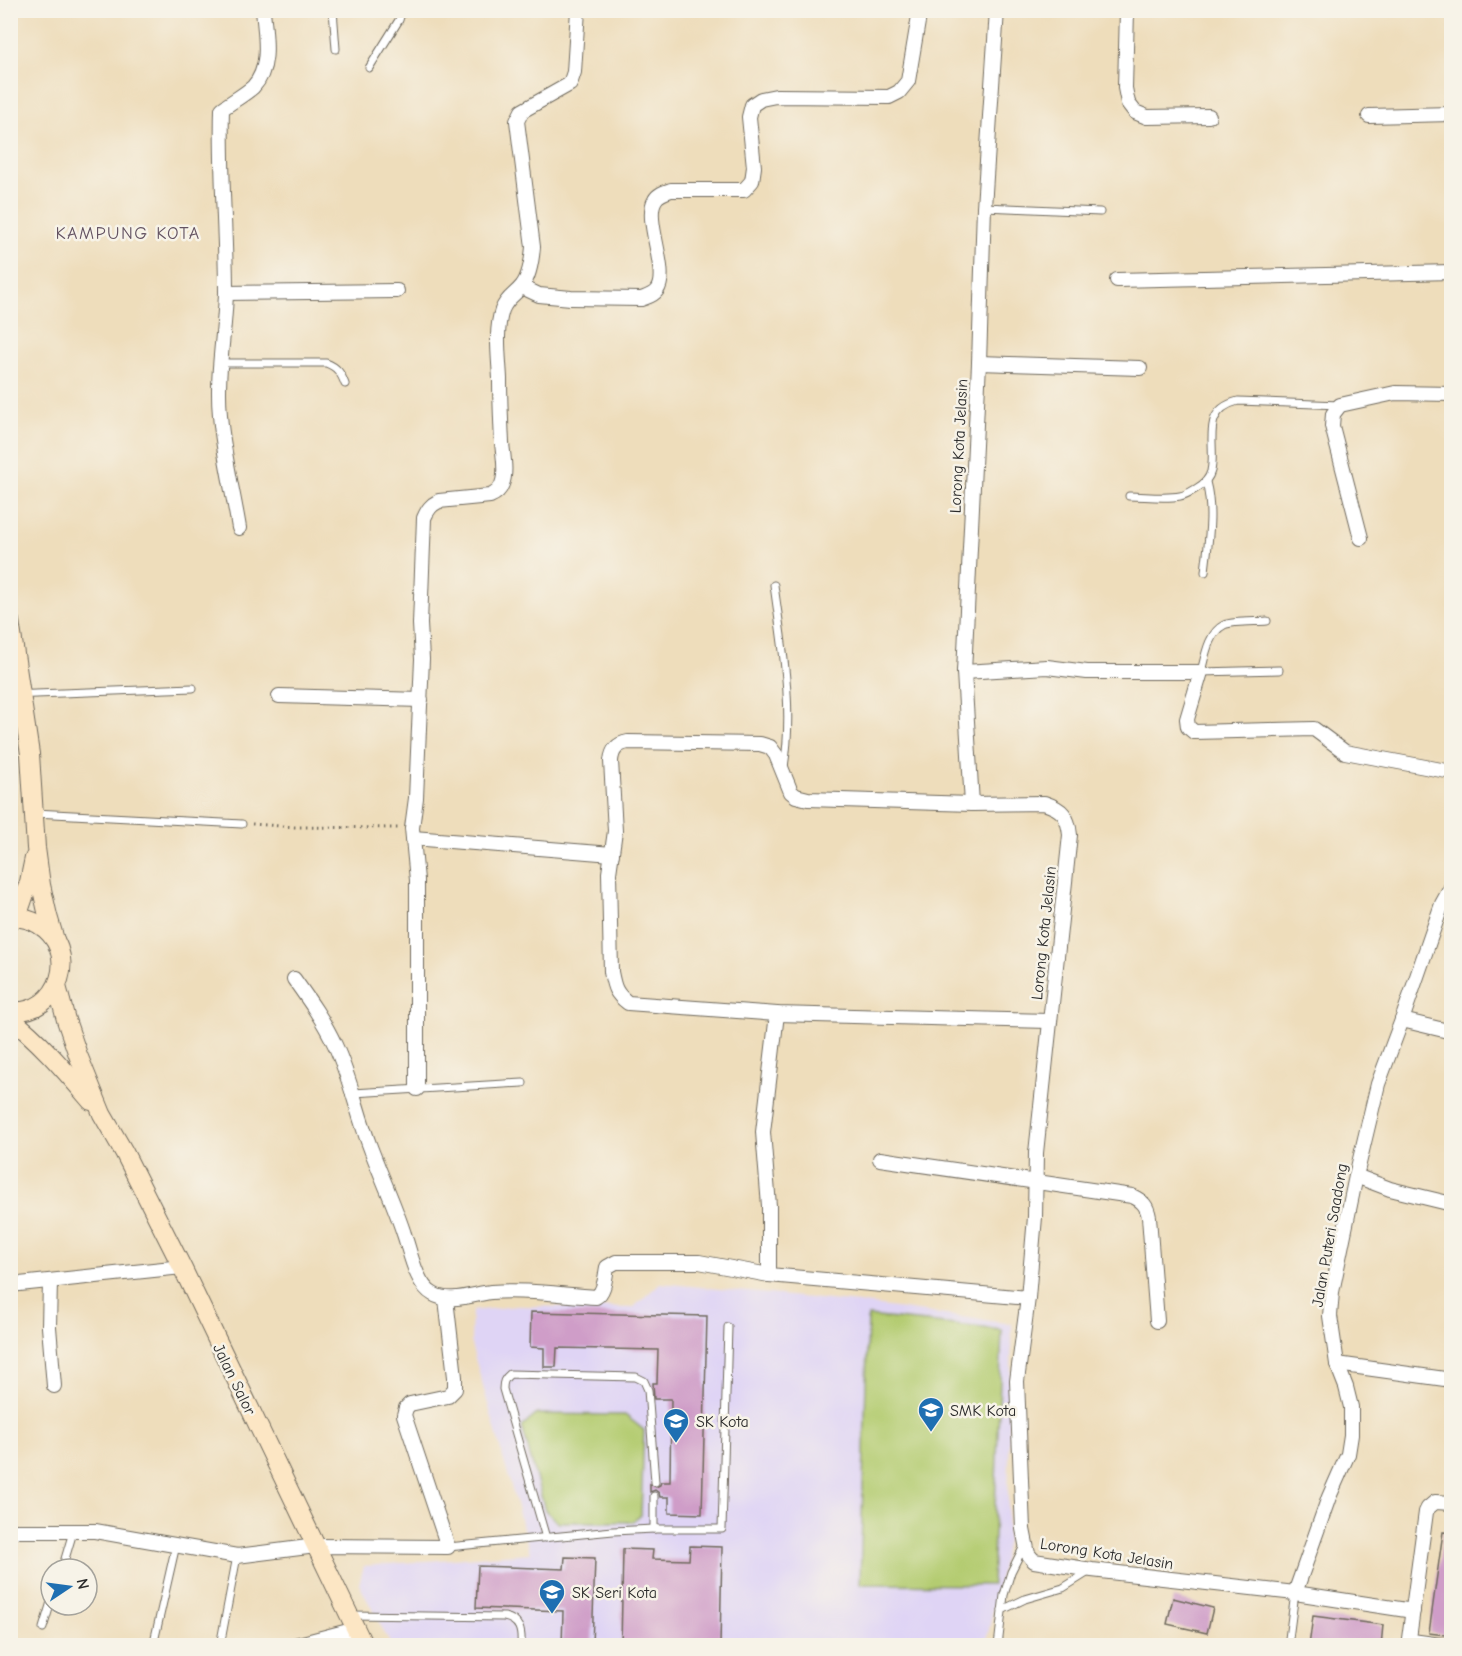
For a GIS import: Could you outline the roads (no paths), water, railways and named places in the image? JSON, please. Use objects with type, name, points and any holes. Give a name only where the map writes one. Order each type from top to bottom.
[{"type":"main road","points":[[10,621],[16,694],[30,754],[36,848],[44,895],[61,955],[62,971],[57,986],[39,1005],[27,1010],[10,1011]]},
{"type":"main road","points":[[36,848],[29,882],[14,918],[32,921],[45,928],[55,940]]},
{"type":"main road","name":"Jalan Salor","points":[[57,986],[66,1020],[102,1114],[124,1152],[182,1268],[364,1646]]},
{"type":"main road","name":"Jalan Salor","points":[[10,1018],[45,1049],[102,1114]]},
{"type":"street","points":[[239,528],[219,414],[219,363],[226,293],[223,178],[220,153],[222,108],[253,87],[262,74],[266,60],[263,10]]},
{"type":"street","points":[[417,1089],[417,880],[412,833],[421,700],[420,624],[424,518],[427,510],[439,501],[490,496],[497,493],[502,484],[504,472],[499,326],[506,302],[522,287],[528,275],[533,247],[517,121],[522,111],[570,84],[574,72],[578,10]]},
{"type":"street","points":[[522,287],[539,295],[571,298],[640,299],[650,296],[657,291],[660,273],[652,214],[655,199],[661,193],[671,190],[744,190],[752,182],[754,167],[749,117],[752,105],[761,99],[776,96],[889,97],[899,92],[908,81],[920,10]]},
{"type":"street","name":"Lorong Kota Jelasin","points":[[997,10],[984,207],[964,672],[972,804],[1044,803],[1064,813],[1070,835],[1036,1153],[1035,1217],[1028,1298],[1017,1382],[1025,1544],[1028,1554],[1034,1561],[1092,1570],[1295,1593],[1413,1611]]},
{"type":"street","points":[[1127,10],[1125,88],[1128,103],[1135,112],[1146,117],[1209,116]]},
{"type":"street","points":[[1369,116],[1452,114]]},
{"type":"street","points":[[1117,280],[1452,272]]},
{"type":"street","points":[[226,293],[397,291]]},
{"type":"street","points":[[979,363],[1140,368]]},
{"type":"street","points":[[1361,538],[1332,426],[1333,414],[1340,405],[1395,393],[1452,394]]},
{"type":"street","points":[[964,672],[1047,667],[1087,672],[1201,672],[1187,719],[1188,727],[1194,732],[1314,729],[1345,752],[1452,772]]},
{"type":"street","points":[[279,696],[421,700]]},
{"type":"street","points":[[972,804],[808,799],[796,796],[791,792],[776,755],[770,747],[760,744],[628,742],[621,744],[615,748],[611,761],[615,831],[609,873],[611,972],[614,988],[628,1003],[777,1014],[1049,1021]]},
{"type":"street","points":[[412,833],[612,854]]},
{"type":"street","name":"Jalan Puteri Saadong","points":[[1295,1593],[1329,1497],[1348,1454],[1351,1435],[1351,1407],[1337,1364],[1330,1316],[1332,1292],[1356,1176],[1378,1084],[1442,904],[1452,886]]},
{"type":"street","points":[[294,979],[320,1016],[336,1045],[368,1143],[399,1220],[421,1284],[432,1294],[446,1299],[503,1292],[596,1297],[602,1290],[607,1267],[616,1262],[699,1262],[769,1275],[1028,1298]]},
{"type":"street","points":[[769,1275],[770,1206],[763,1132],[777,1014]]},
{"type":"street","points":[[1402,1020],[1452,1032]]},
{"type":"street","points":[[880,1159],[1132,1196],[1142,1201],[1149,1217],[1157,1321]]},
{"type":"street","points":[[1356,1176],[1390,1189],[1452,1204]]},
{"type":"street","points":[[10,1285],[182,1268]]},
{"type":"street","points":[[50,1281],[49,1327],[54,1386]]},
{"type":"street","points":[[10,1531],[95,1531],[237,1556],[316,1546],[448,1547],[404,1415],[406,1408],[411,1404],[448,1396],[455,1389],[446,1299]]},
{"type":"street","points":[[1337,1364],[1452,1380]]},
{"type":"street","points":[[1409,1641],[1428,1508],[1435,1502],[1452,1503]]},
{"type":"street","points":[[291,1646],[352,1622]]},
{"type":"lane","points":[[333,10],[336,49]]},
{"type":"lane","points":[[369,68],[394,28],[402,10]]},
{"type":"lane","points":[[984,207],[1100,212]]},
{"type":"lane","points":[[219,363],[326,363],[335,367],[345,384]]},
{"type":"lane","points":[[1129,496],[1181,496],[1206,482],[1211,471],[1214,421],[1220,410],[1227,404],[1238,401],[1340,405]]},
{"type":"lane","points":[[1205,572],[1210,523],[1209,494],[1206,482]]},
{"type":"lane","points":[[774,585],[785,662],[789,741],[783,775]]},
{"type":"lane","points":[[1267,621],[1225,625],[1215,632],[1209,643],[1201,672],[1279,670]]},
{"type":"lane","points":[[16,694],[193,688]]},
{"type":"lane","points":[[34,813],[242,824]]},
{"type":"lane","points":[[353,1093],[523,1083]]},
{"type":"lane","points":[[448,1547],[613,1531],[722,1529],[728,1327]]},
{"type":"lane","points":[[546,1538],[503,1389],[505,1378],[510,1374],[636,1377],[644,1381],[648,1390],[655,1482]]},
{"type":"lane","points":[[654,1496],[654,1529]]},
{"type":"lane","points":[[66,1557],[73,1532]]},
{"type":"lane","points":[[998,1646],[1004,1595],[1011,1572],[1025,1544]]},
{"type":"lane","points":[[153,1646],[176,1545]]},
{"type":"lane","points":[[220,1646],[237,1556]]},
{"type":"lane","points":[[1002,1610],[1025,1599],[1063,1588],[1092,1570]]},
{"type":"lane","points":[[1288,1646],[1295,1593]]},
{"type":"lane","points":[[43,1628],[46,1617]]},
{"type":"lane","points":[[352,1622],[504,1617],[511,1618],[520,1628],[521,1646]]},
{"type":"lane","points":[[1409,1641],[1452,1643]]},
{"type":"place","name":"SMK Kota","points":[[931,1433]]},
{"type":"place","name":"SK Kota","points":[[676,1444]]},
{"type":"place","name":"SK Seri Kota","points":[[552,1615]]},
{"type":"district","name":"KAMPUNG KOTA","points":[[128,233]]}]
